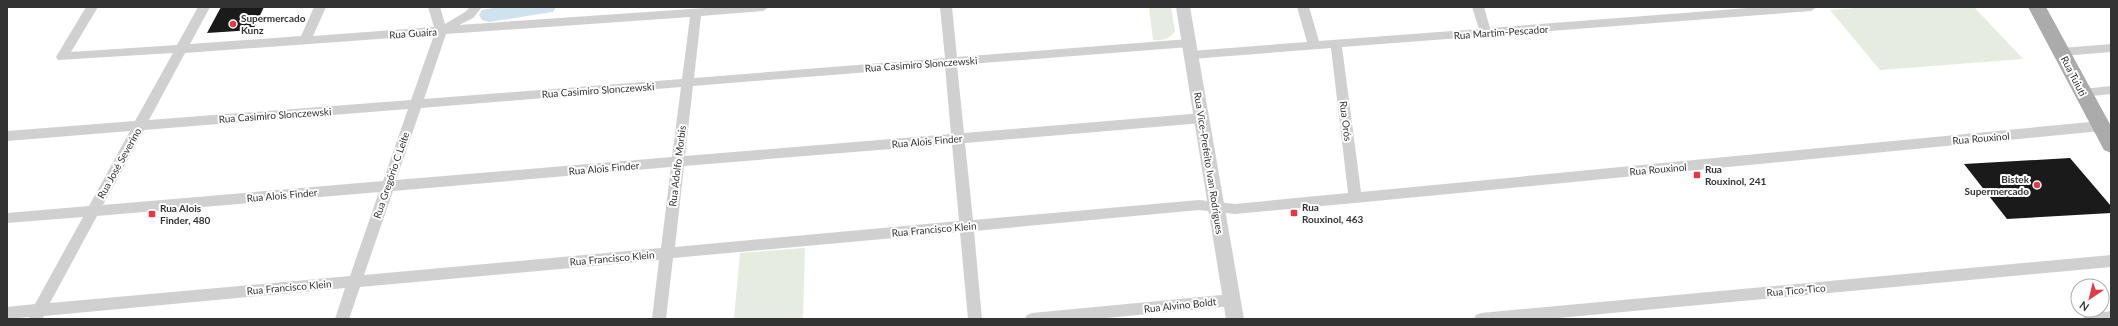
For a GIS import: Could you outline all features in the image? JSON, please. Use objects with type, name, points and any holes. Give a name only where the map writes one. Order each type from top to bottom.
[{"type":"main road","name":"Rua Tuiuti","points":[[2037,7],[2111,145]]},
{"type":"street","name":"Rua Guaíra","points":[[92,7],[62,57],[696,13],[763,7]]},
{"type":"street","name":"Rua José Severino","points":[[37,315],[204,7]]},
{"type":"street","points":[[305,40],[320,7]]},
{"type":"street","points":[[434,7],[441,31],[469,15],[476,7]]},
{"type":"street","points":[[946,7],[975,319]]},
{"type":"street","name":"Rua Vice-Prefeito Ivan Rodrigues","points":[[1182,7],[1235,319]]},
{"type":"street","points":[[1303,7],[1314,46]]},
{"type":"street","points":[[1478,7],[1486,33]]},
{"type":"street","name":"Rua Martim-Pescador","points":[[1190,49],[1314,46],[1486,33],[1736,10],[1811,7]]},
{"type":"street","name":"Rua Adolfo Morbis","points":[[659,319],[696,13]]},
{"type":"street","name":"Rua Gregório C Leite","points":[[342,319],[441,31]]},
{"type":"street","name":"Rua Orós","points":[[1336,44],[1355,198]]},
{"type":"street","points":[[2062,52],[2111,48]]},
{"type":"street","name":"Rua Casimiro Slonczewski","points":[[7,136],[951,62],[1190,49]]},
{"type":"street","points":[[2083,93],[2111,90]]},
{"type":"street","name":"Rua Alois Finder","points":[[7,218],[1202,118]]},
{"type":"street","name":"Rua Rouxinol","points":[[1216,206],[1235,210],[2101,126]]},
{"type":"street","name":"Rua Francisco Klein","points":[[7,313],[37,315],[355,281],[1199,205],[1216,206]]},
{"type":"street","name":"Rua Tico-Tico","points":[[1487,319],[2111,261]]},
{"type":"street","name":"Rua Alvino Boldt","points":[[1032,319],[1232,300]]},
{"type":"street","points":[[2090,319],[2111,317]]},
{"type":"shaded area","points":[[1149,7],[1171,7],[1175,31],[1171,36],[1163,40],[1153,40]]},
{"type":"shaded area","points":[[1867,7],[1974,7],[2023,59],[1880,70],[1830,10]]},
{"type":"shaded area","points":[[805,248],[803,319],[734,319],[740,253]]},
{"type":"building","name":"Supermercado Kunz","points":[[221,7],[264,7],[253,30],[207,33]]},
{"type":"building","name":"Bistek Supermercado","points":[[2070,158],[2111,206],[2111,213],[2007,219],[1964,164]]},
{"type":"waterway","points":[[489,15],[546,7]]},
{"type":"place","name":"Supermercado Kunz","points":[[233,24]]},
{"type":"place","name":"Rua Rouxinol, 241","points":[[1697,175]]},
{"type":"place","name":"Bistek Supermercado","points":[[2037,185]]},
{"type":"place","name":"Rua Rouxinol, 463","points":[[1294,213]]},
{"type":"place","name":"Rua Alois Finder, 480","points":[[152,214]]}]
